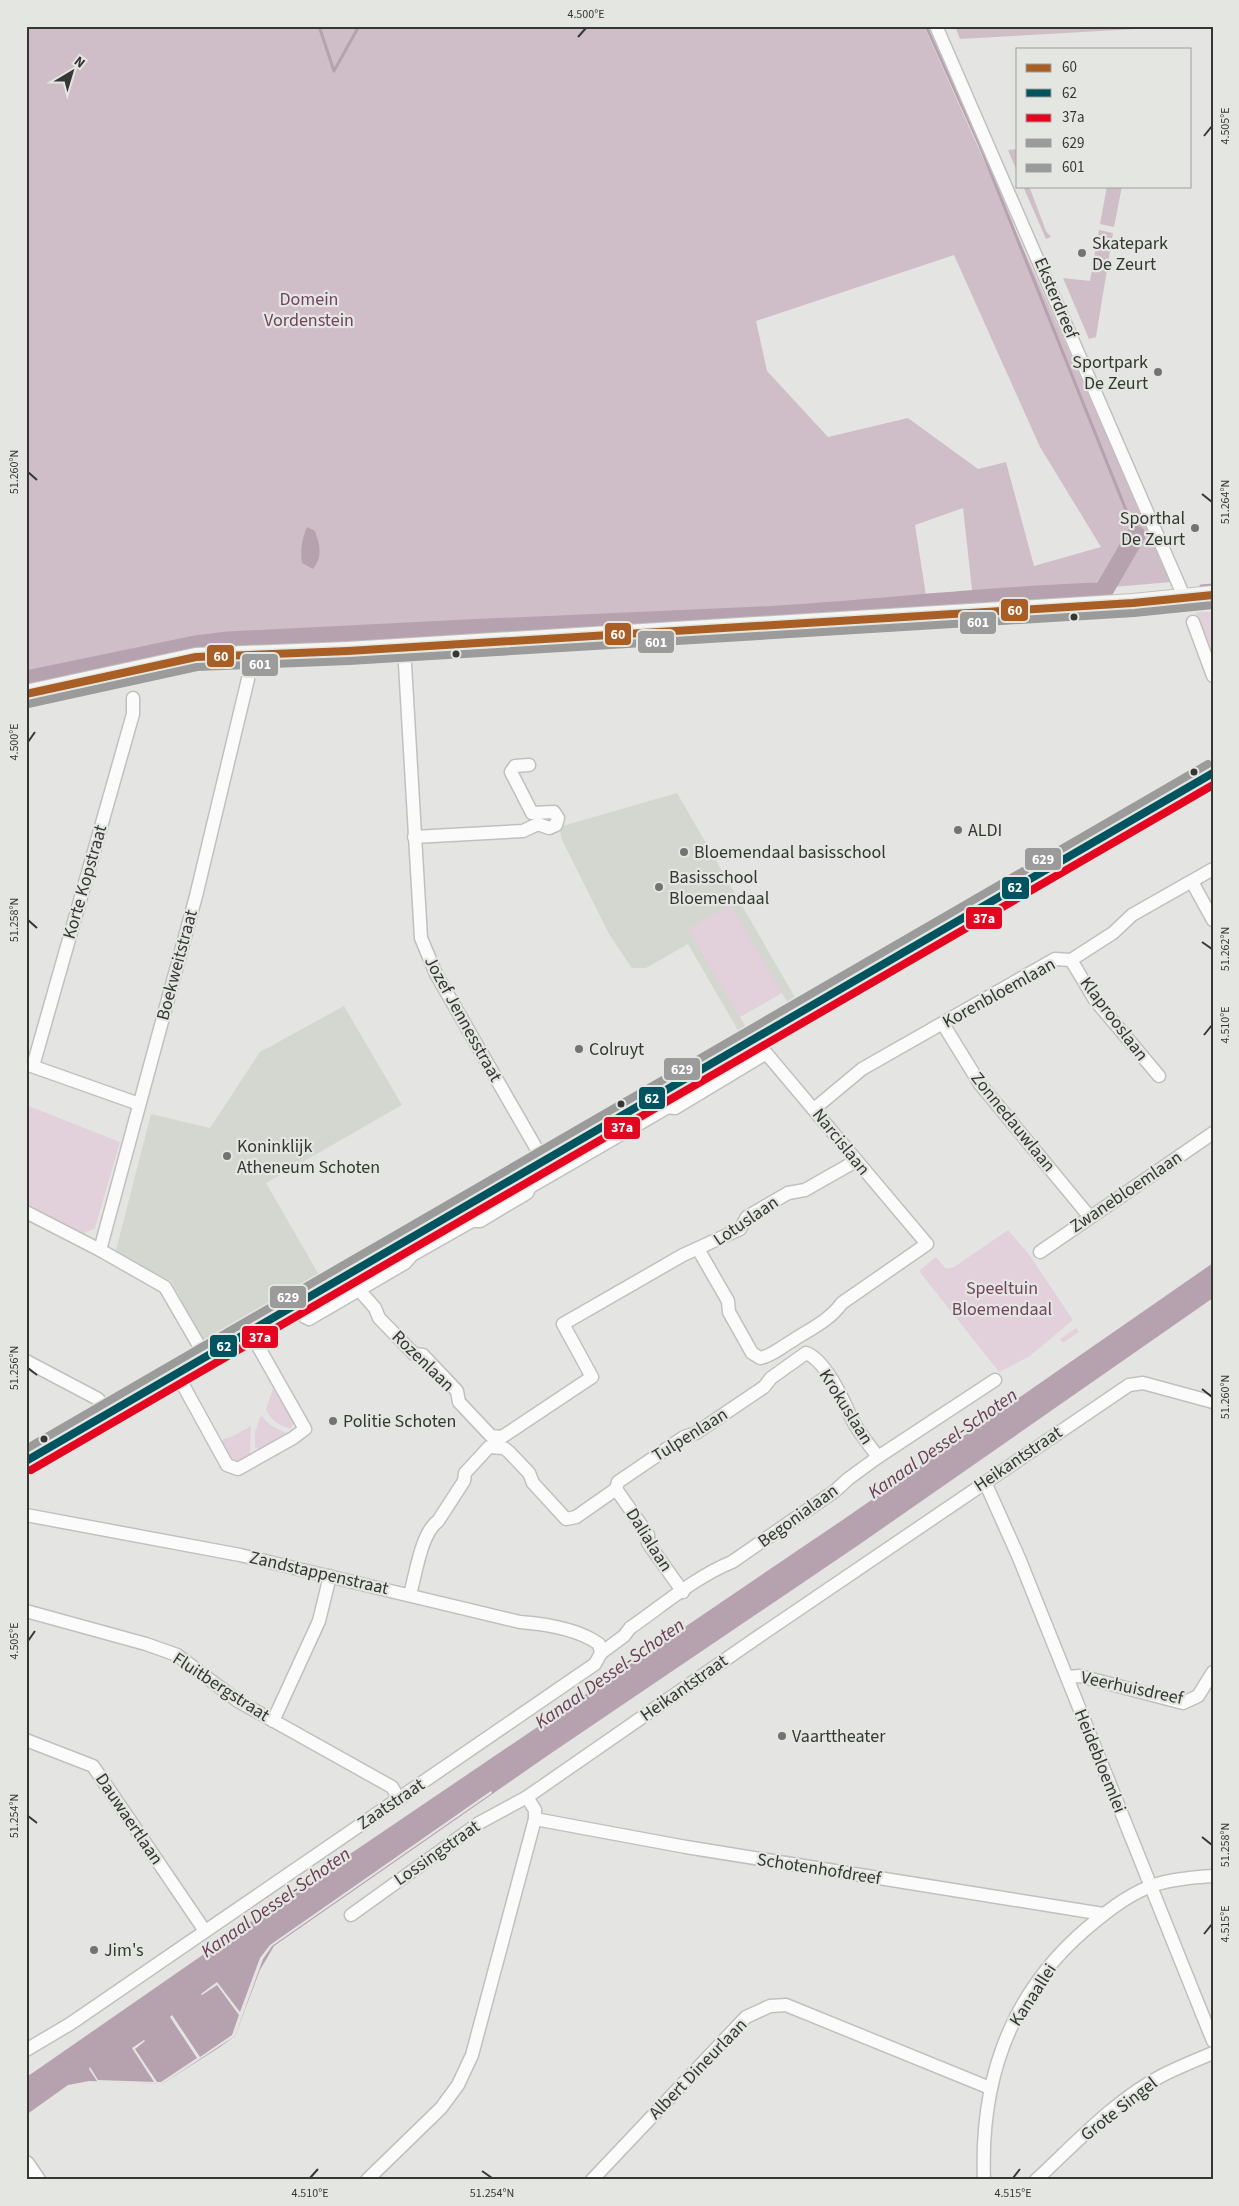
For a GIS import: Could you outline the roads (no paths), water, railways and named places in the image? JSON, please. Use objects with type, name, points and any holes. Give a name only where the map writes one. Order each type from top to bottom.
[{"type":"main road","points":[[26,694],[196,657],[404,647],[1185,599],[1213,594]]},
{"type":"main road","points":[[1185,599],[1213,601]]},
{"type":"street","name":"Eksterdreef","points":[[936,26],[1185,599]]},
{"type":"street","points":[[1193,622],[1213,676]]},
{"type":"street","name":"Jozef Jennesstraat","points":[[404,647],[421,938],[436,974],[543,1160]]},
{"type":"street","name":"Boekweitstraat","points":[[100,1250],[196,896],[248,679]]},
{"type":"street","name":"Korte Kopstraat","points":[[30,1065],[133,714],[133,698]]},
{"type":"street","points":[[414,837],[523,831],[535,818],[511,772],[515,766],[529,765]]},
{"type":"street","points":[[26,1460],[108,1411],[250,1332],[345,1274],[755,1040],[1213,773]]},
{"type":"street","name":"Korenbloemlaan","points":[[814,1109],[862,1069],[1055,959],[1071,960],[1113,933],[1132,915],[1213,869]]},
{"type":"street","points":[[1192,882],[1213,920]]},
{"type":"street","name":"Klaprooslaan","points":[[1071,960],[1095,1000],[1159,1076]]},
{"type":"street","name":"Zonnedauwlaan","points":[[943,1024],[980,1084],[1089,1216]]},
{"type":"street","name":"Narcislaan","points":[[698,1249],[728,1301],[729,1312],[752,1352],[760,1358],[768,1357],[805,1334],[834,1314],[842,1302],[927,1244],[755,1040]]},
{"type":"street","points":[[297,1304],[305,1318],[309,1319],[405,1263],[412,1255],[472,1221],[480,1221],[527,1193],[530,1187],[668,1107],[675,1108],[765,1054]]},
{"type":"street","points":[[30,1065],[139,1104]]},
{"type":"street","name":"Zwanebloemlaan","points":[[1040,1252],[1089,1216],[1213,1133]]},
{"type":"street","name":"Lotuslaan","points":[[572,1390],[592,1377],[563,1324],[698,1249],[740,1229],[747,1217],[788,1193],[805,1190],[856,1161]]},
{"type":"street","points":[[26,1212],[100,1250],[165,1287],[205,1356]]},
{"type":"street","name":"Rozenlaan","points":[[345,1274],[375,1308],[378,1316],[414,1354],[423,1355],[457,1391],[459,1402],[490,1436],[505,1436],[572,1390]]},
{"type":"street","points":[[177,1374],[226,1466],[238,1469],[293,1438],[305,1429],[250,1332]]},
{"type":"street","name":"Tulpenlaan","points":[[410,1594],[424,1544],[432,1526],[438,1521],[464,1481],[465,1473],[489,1447],[504,1448],[509,1452],[529,1473],[533,1483],[566,1519],[576,1517],[616,1489],[618,1482],[684,1436],[696,1433],[764,1387],[770,1378],[806,1353],[815,1356]]},
{"type":"street","name":"Krokuslaan","points":[[815,1356],[843,1397],[850,1415],[878,1457]]},
{"type":"street","points":[[26,1361],[98,1399],[108,1411]]},
{"type":"street","name":"Begonialaan","points":[[601,1653],[624,1636],[630,1628],[717,1568],[732,1562],[835,1491],[878,1457],[933,1420],[949,1413],[995,1380]]},
{"type":"street","name":"Heikantstraat","points":[[527,1797],[1103,1401],[1136,1382],[1162,1387],[1213,1402]]},
{"type":"street","name":"Heidebloemlei","points":[[985,1482],[1020,1558],[1213,2041]]},
{"type":"street","name":"Dalialaan","points":[[616,1489],[648,1535],[648,1543],[682,1592]]},
{"type":"street","name":"Zandstappenstraat","points":[[26,1515],[240,1555],[588,1636],[599,1644],[601,1653]]},
{"type":"street","points":[[273,1721],[319,1621],[330,1576]]},
{"type":"street","name":"Fluitbergstraat","points":[[26,1611],[146,1644],[177,1655],[238,1702],[392,1787],[399,1799]]},
{"type":"street","name":"Zaatstraat","points":[[26,2050],[70,2024],[399,1799],[594,1664],[601,1653]]},
{"type":"street","name":"Veerhuisdreef","points":[[1066,1677],[1080,1676],[1183,1703],[1198,1696],[1213,1672]]},
{"type":"street","name":"Dauwaertlaan","points":[[26,1740],[93,1766],[205,1931]]},
{"type":"street","points":[[367,2180],[441,2108],[458,2086],[472,2055],[535,1819],[534,1810],[527,1797]]},
{"type":"street","name":"Lossingstraat","points":[[351,1915],[479,1823],[527,1797]]},
{"type":"street","name":"Schotenhofdreef","points":[[535,1819],[734,1855],[1103,1914]]},
{"type":"street","name":"Kanaallei","points":[[984,2180],[982,2144],[990,2088],[1002,2046],[1026,1999],[1046,1969],[1074,1939],[1103,1914],[1150,1886],[1213,1876]]},
{"type":"street","name":"Albert Dineurlaan","points":[[592,2180],[746,2017],[770,2006],[786,2005],[990,2088]]},
{"type":"street","name":"Grote Singel","points":[[1036,2180],[1083,2136],[1139,2090],[1162,2075],[1213,2053]]},
{"type":"street","points":[[26,2164],[37,2180]]},
{"type":"waterway","points":[[319,26],[334,71],[359,26]]},
{"type":"waterway","points":[[926,26],[980,146],[1136,535]]},
{"type":"waterway","points":[[26,680],[195,645],[228,641],[760,616],[1017,596],[1103,592],[1136,535]]},
{"type":"waterway","points":[[1201,586],[1213,585]]},
{"type":"place","name":"Skatepark De Zeurt","points":[[1082,253]]},
{"type":"place","name":"Sportpark De Zeurt","points":[[1158,372]]},
{"type":"place","name":"Sporthal De Zeurt","points":[[1195,528]]},
{"type":"place","name":"ALDI","points":[[958,830]]},
{"type":"place","name":"Bloemendaal basisschool","points":[[684,852]]},
{"type":"place","name":"Basisschool Bloemendaal","points":[[659,887]]},
{"type":"place","name":"Colruyt","points":[[579,1049]]},
{"type":"place","name":"Koninklijk Atheneum Schoten","points":[[227,1156]]},
{"type":"place","name":"Politie Schoten","points":[[333,1421]]},
{"type":"place","name":"Vaarttheater","points":[[782,1736]]},
{"type":"place","name":"Jim's","points":[[94,1950]]},
{"type":"park label","name":"Domein Vordenstein","points":[[309,309]]},
{"type":"park label","name":"Speeltuin Bloemendaal","points":[[1002,1298]]},
{"type":"water label","name":"Kanaal Dessel-Schoten","points":[[943,1444]]},
{"type":"water label","name":"Kanaal Dessel-Schoten","points":[[610,1674]]},
{"type":"water label","name":"Kanaal Dessel-Schoten","points":[[276,1903]]}]
